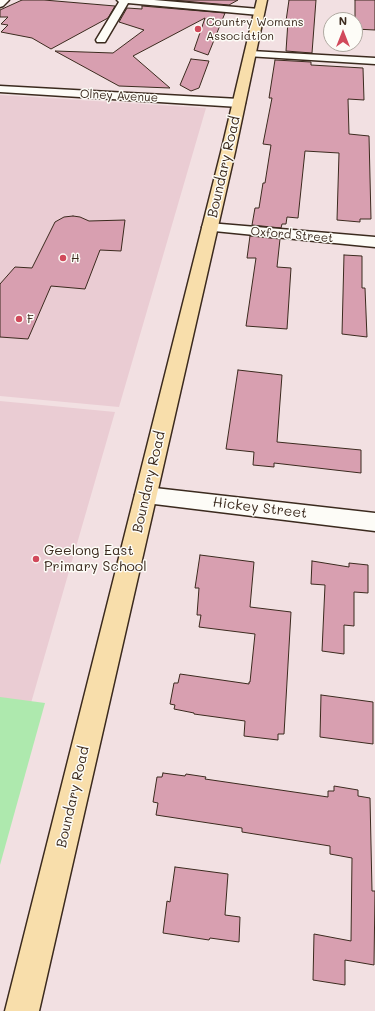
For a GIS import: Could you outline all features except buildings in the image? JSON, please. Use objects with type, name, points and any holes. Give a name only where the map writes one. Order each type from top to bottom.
[{"type":"main road","name":"Boundary Road","points":[[22,1011],[239,103],[262,0]]},
{"type":"street","points":[[0,4],[4,0]]},
{"type":"street","points":[[122,0],[259,12]]},
{"type":"street","points":[[101,40],[126,0]]},
{"type":"street","points":[[250,54],[375,61]]},
{"type":"street","name":"Olney Avenue","points":[[0,89],[239,103]]},
{"type":"street","name":"Oxford Street","points":[[209,228],[375,242]]},
{"type":"street","name":"Hickey Street","points":[[146,494],[375,522]]},
{"type":"shaded area","points":[[0,95],[206,108],[119,407],[0,396]]},
{"type":"shaded area","name":"Geelong East Primary School","points":[[0,401],[115,412],[29,710],[0,706]]},
{"type":"green space","points":[[0,697],[45,703],[0,865]]},
{"type":"place","name":"Country Womans Association","points":[[198,29]]},
{"type":"place","name":"H","points":[[63,258]]},
{"type":"place","name":"F","points":[[19,319]]},
{"type":"place","name":"Geelong East Primary School","points":[[36,559]]}]
